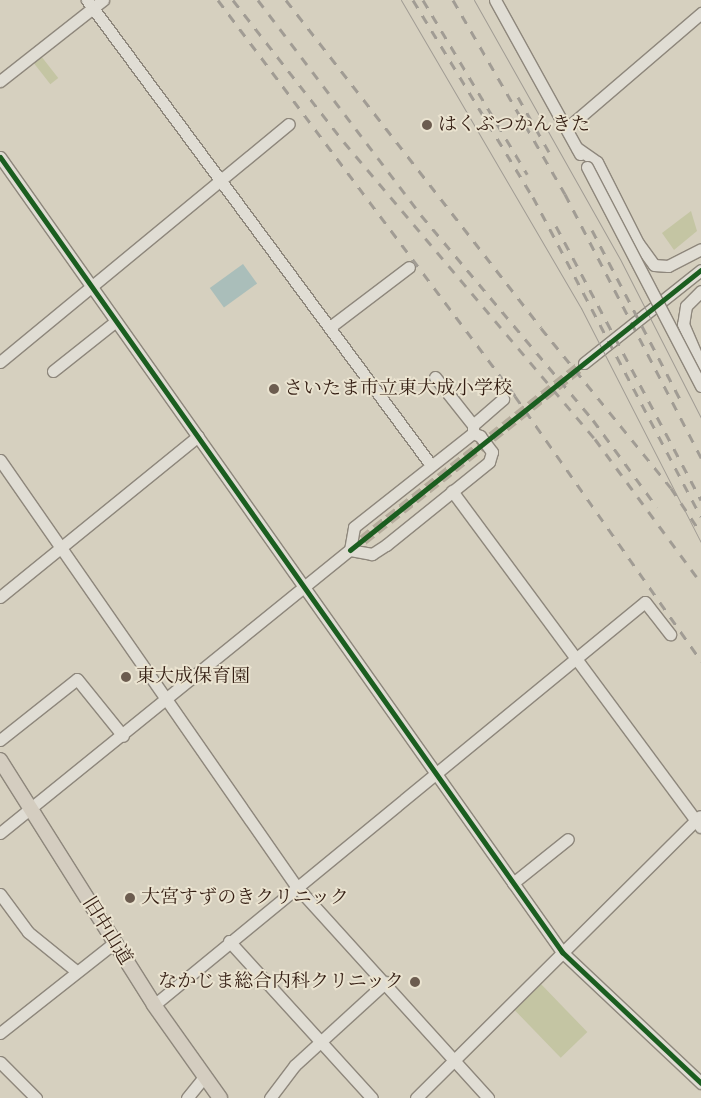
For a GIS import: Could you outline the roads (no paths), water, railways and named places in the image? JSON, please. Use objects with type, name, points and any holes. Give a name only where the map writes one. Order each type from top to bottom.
[{"type":"main road","name":"旧中山道","points":[[0,760],[154,1005],[220,1098]]},
{"type":"street","points":[[0,81],[90,4],[103,0]]},
{"type":"street","points":[[496,0],[587,167],[701,386]]},
{"type":"street","points":[[90,4],[431,465]]},
{"type":"street","points":[[566,128],[701,13]]},
{"type":"street","points":[[0,362],[288,124]]},
{"type":"street","points":[[576,148],[597,162],[638,242],[654,265],[668,266],[701,249]]},
{"type":"street","points":[[0,157],[562,952],[701,1082]]},
{"type":"street","points":[[330,328],[409,267]]},
{"type":"street","points":[[584,363],[701,270]]},
{"type":"street","points":[[701,291],[686,306],[683,324],[701,366]]},
{"type":"street","points":[[53,371],[116,321]]},
{"type":"street","points":[[350,550],[372,554],[492,457],[480,436],[435,377]]},
{"type":"street","points":[[0,833],[123,736],[350,550],[354,527],[473,429],[503,399]]},
{"type":"street","points":[[0,598],[198,436]]},
{"type":"street","points":[[1,462],[296,886],[386,982],[488,1098]]},
{"type":"street","points":[[416,1098],[562,952],[699,821],[575,659],[452,491]]},
{"type":"street","points":[[154,1005],[296,886],[645,602],[670,634]]},
{"type":"street","points":[[0,740],[78,679],[123,736]]},
{"type":"street","points":[[513,883],[568,839]]},
{"type":"street","points":[[0,894],[28,932],[76,971]]},
{"type":"street","points":[[228,942],[372,1098]]},
{"type":"street","points":[[0,1033],[76,971],[114,943]]},
{"type":"street","points":[[270,1098],[295,1065],[386,982]]},
{"type":"street","points":[[0,1062],[36,1098]]},
{"type":"street","points":[[187,1098],[204,1077]]},
{"type":"tunnel","points":[[350,550],[584,363]]},
{"type":"tram line","points":[[401,0],[581,308],[701,542]]},
{"type":"tram line","points":[[474,0],[620,259],[701,418]]},
{"type":"railway","points":[[218,0],[515,396],[701,661]]},
{"type":"railway","points":[[233,0],[344,142],[595,439],[701,583]]},
{"type":"railway","points":[[258,0],[421,215],[593,420],[657,507]]},
{"type":"railway","points":[[286,0],[541,328],[671,488],[701,533]]},
{"type":"railway","points":[[413,0],[533,197],[701,517]]},
{"type":"railway","points":[[423,0],[527,174]]},
{"type":"railway","points":[[453,0],[565,194],[701,458]]},
{"type":"railway","points":[[518,97],[549,152]]},
{"type":"railway","points":[[556,226],[701,500]]},
{"type":"railway","points":[[592,230],[682,403]]},
{"type":"place","name":"はくぶつかんきた","points":[[427,125]]},
{"type":"place","name":"さいたま市立東大成小学校","points":[[274,389]]},
{"type":"place","name":"東大成保育園","points":[[126,677]]},
{"type":"place","name":"大宮すずのきクリニック","points":[[130,898]]},
{"type":"place","name":"なかじま総合内科クリニック","points":[[415,982]]}]
